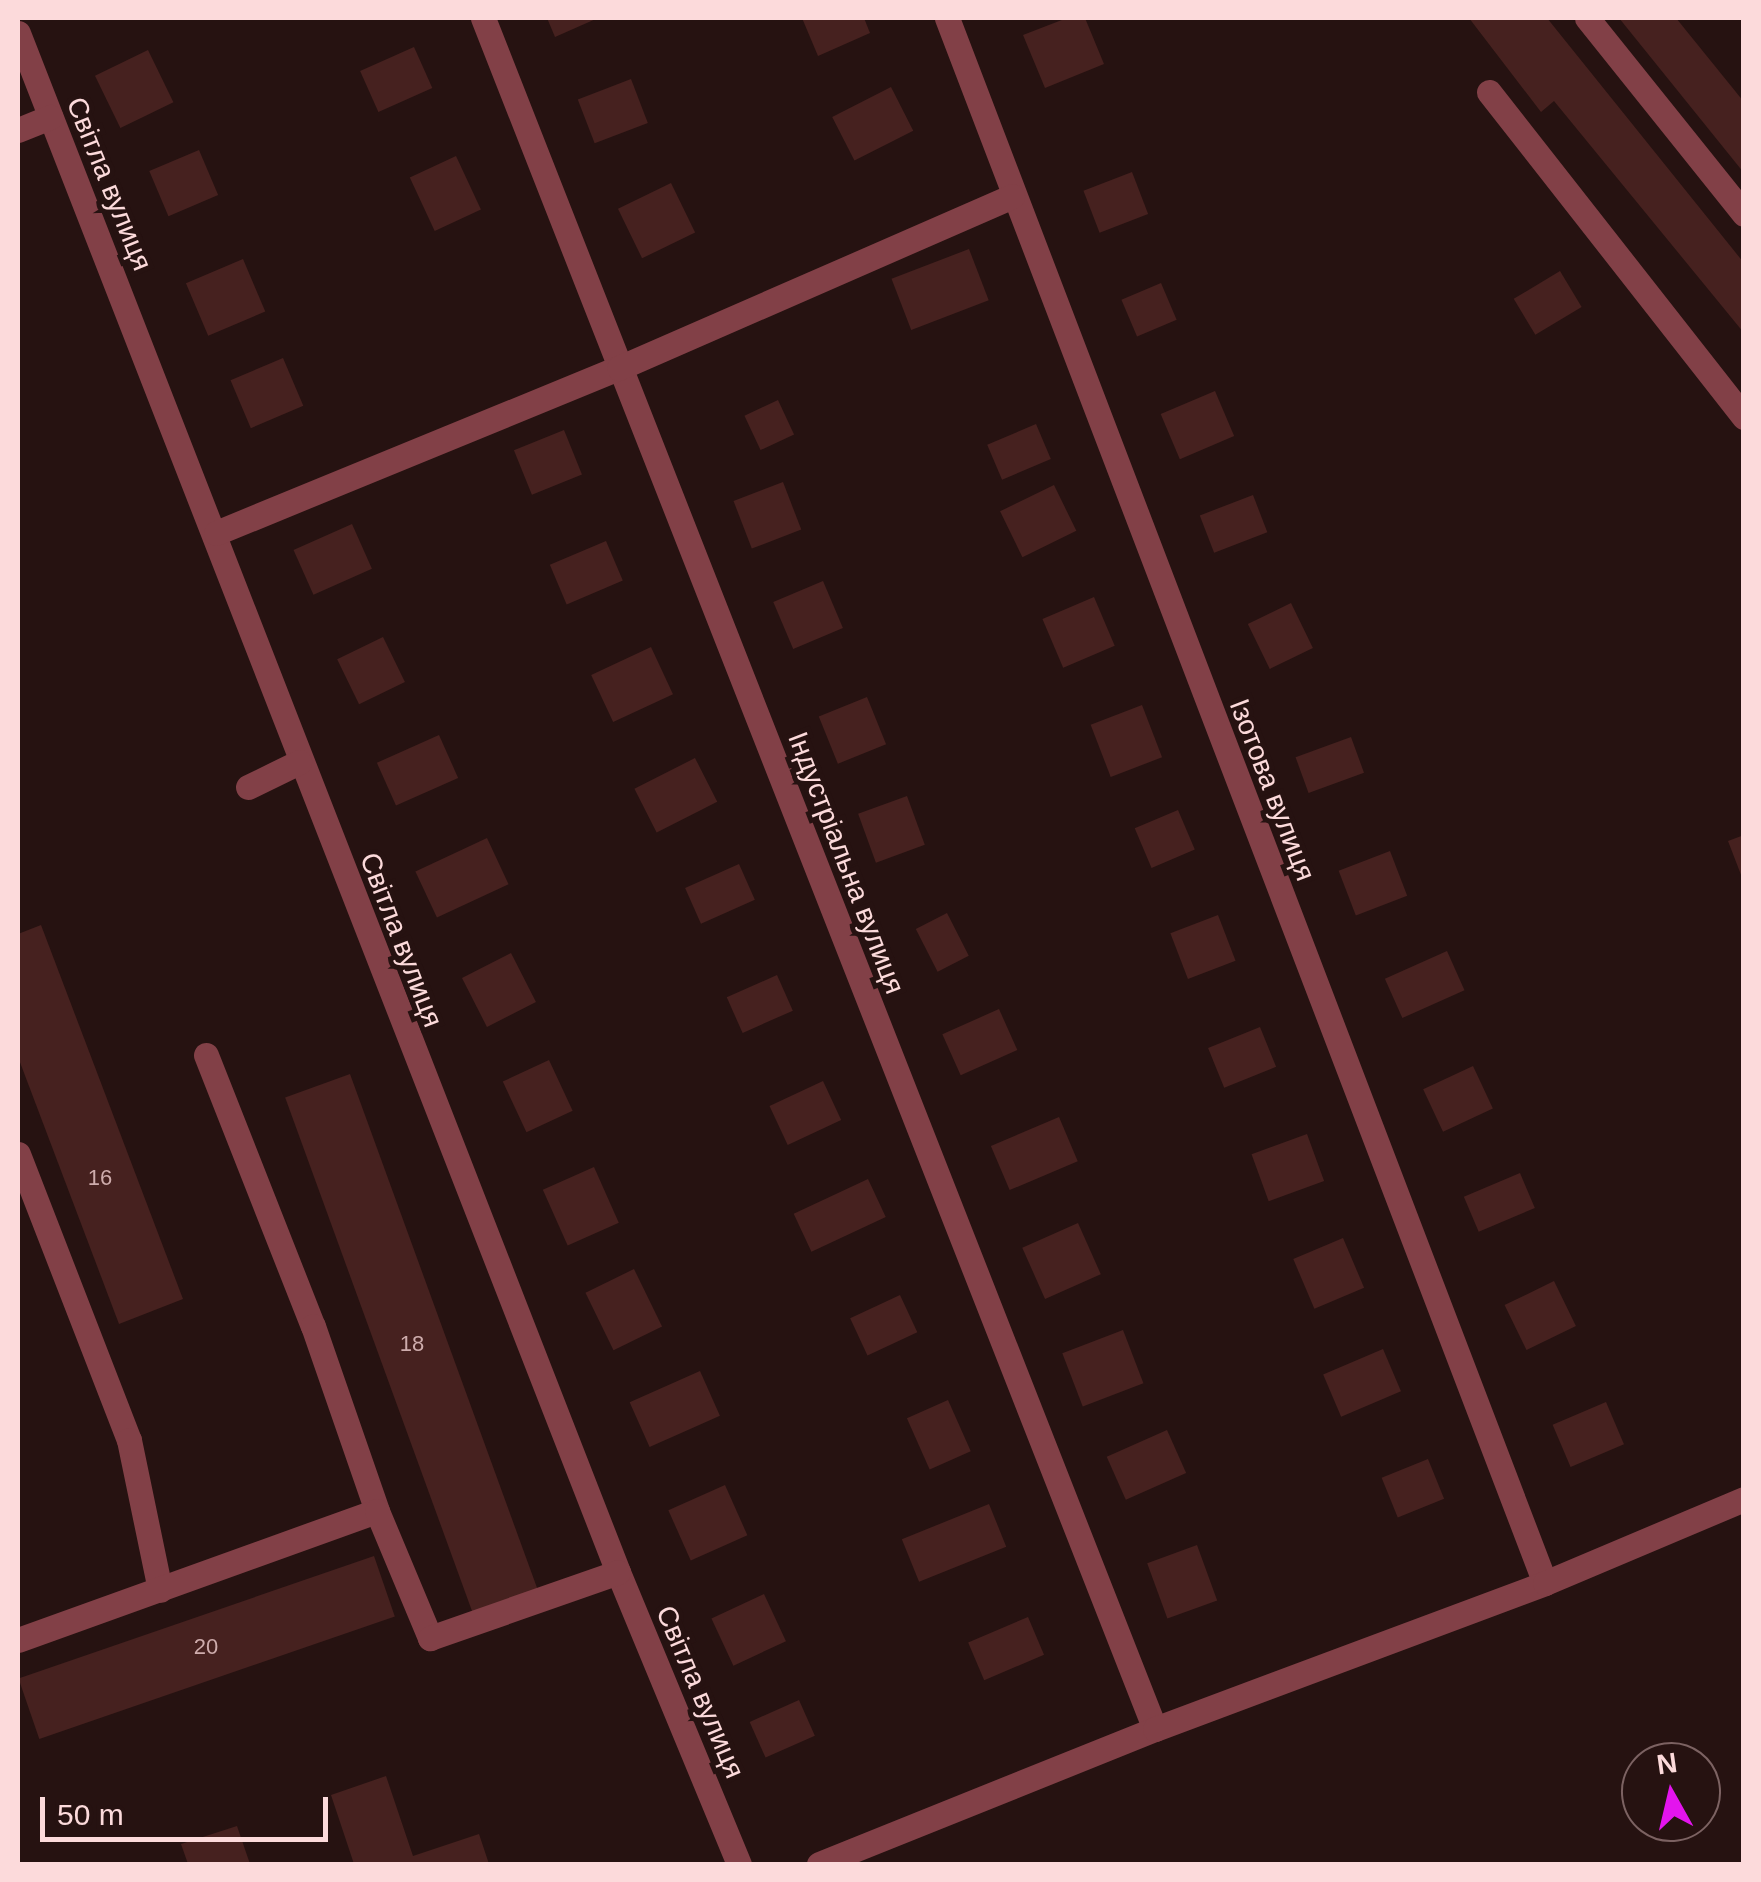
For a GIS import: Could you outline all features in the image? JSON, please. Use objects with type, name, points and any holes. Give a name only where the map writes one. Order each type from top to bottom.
[{"type":"street","name":"Індустріальна вулиця","points":[[483,18],[1155,1729]]},
{"type":"street","name":"Ізотова вулиця","points":[[947,18],[1545,1583]]},
{"type":"street","points":[[1587,18],[1744,214]]},
{"type":"street","name":"Світла вулиця","points":[[18,33],[618,1572],[740,1864]]},
{"type":"street","points":[[1490,92],[1744,417]]},
{"type":"street","points":[[18,130],[50,117]]},
{"type":"street","points":[[216,533],[619,368],[1012,196]]},
{"type":"street","points":[[248,787],[299,762]]},
{"type":"street","points":[[206,1055],[312,1326],[377,1511],[430,1638],[618,1572]]},
{"type":"street","points":[[18,1154],[128,1440],[160,1590]]},
{"type":"street","points":[[838,1862],[1155,1729],[1545,1583],[1744,1499]]},
{"type":"street","points":[[18,1640],[377,1511]]},
{"type":"building","points":[[547,18],[598,18],[555,37]]},
{"type":"building","points":[[802,18],[864,18],[870,33],[818,56]]},
{"type":"building","points":[[1067,18],[1085,18],[1104,64],[1045,88],[1023,35]]},
{"type":"building","points":[[1469,18],[1547,18],[1744,263],[1744,333],[1554,101],[1541,112]]},
{"type":"building","points":[[1619,18],[1676,18],[1744,102],[1744,173]]},
{"type":"building","points":[[414,47],[432,88],[378,112],[360,71]]},
{"type":"building","points":[[148,50],[173,102],[120,128],[95,76]]},
{"type":"building","points":[[631,79],[648,123],[595,143],[578,99]]},
{"type":"building","points":[[891,87],[913,131],[854,161],[832,117]]},
{"type":"building","points":[[199,150],[218,195],[168,216],[149,171]]},
{"type":"building","points":[[456,156],[481,209],[435,231],[410,178]]},
{"type":"building","points":[[1132,172],[1148,214],[1100,233],[1083,191]]},
{"type":"building","points":[[671,183],[695,232],[642,258],[618,209]]},
{"type":"building","points":[[969,249],[989,300],[911,330],[892,279]]},
{"type":"building","points":[[243,259],[265,311],[208,336],[186,283]]},
{"type":"building","points":[[1560,271],[1582,307],[1535,335],[1514,299]]},
{"type":"building","points":[[1161,283],[1177,320],[1137,337],[1121,300]]},
{"type":"building","points":[[283,358],[303,406],[251,428],[231,380]]},
{"type":"building","points":[[1215,391],[1234,436],[1180,459],[1161,414]]},
{"type":"building","points":[[778,400],[794,434],[761,450],[744,416]]},
{"type":"building","points":[[1036,424],[1051,459],[1002,480],[987,445]]},
{"type":"building","points":[[564,430],[582,475],[532,495],[514,450]]},
{"type":"building","points":[[783,482],[801,530],[752,549],[734,501]]},
{"type":"building","points":[[1054,485],[1076,531],[1022,557],[1000,511]]},
{"type":"building","points":[[1253,495],[1267,532],[1214,553],[1200,515]]},
{"type":"building","points":[[352,524],[372,569],[313,595],[294,550]]},
{"type":"building","points":[[606,541],[623,581],[567,604],[550,565]]},
{"type":"building","points":[[823,581],[843,628],[793,649],[773,602]]},
{"type":"building","points":[[1094,597],[1115,646],[1063,668],[1042,619]]},
{"type":"building","points":[[1291,603],[1313,648],[1270,669],[1248,624]]},
{"type":"building","points":[[383,637],[405,682],[359,704],[337,659]]},
{"type":"building","points":[[651,647],[673,694],[613,722],[591,675]]},
{"type":"building","points":[[867,697],[886,744],[838,764],[819,716]]},
{"type":"building","points":[[1142,705],[1162,757],[1111,777],[1091,725]]},
{"type":"building","points":[[439,735],[458,778],[396,806],[377,763]]},
{"type":"building","points":[[1351,737],[1364,773],[1309,793],[1296,757]]},
{"type":"building","points":[[695,758],[717,802],[657,833],[634,789]]},
{"type":"building","points":[[907,796],[925,845],[876,863],[858,814]]},
{"type":"building","points":[[1178,810],[1195,850],[1152,868],[1135,828]]},
{"type":"building","points":[[1744,835],[1744,880],[1743,880],[1728,841]]},
{"type":"building","points":[[487,838],[509,884],[437,918],[415,871]]},
{"type":"building","points":[[1390,851],[1407,896],[1356,916],[1339,871]]},
{"type":"building","points":[[739,864],[755,900],[701,924],[685,888]]},
{"type":"building","points":[[947,913],[969,956],[938,972],[916,929]]},
{"type":"building","points":[[1218,915],[1236,961],[1188,979],[1170,933]]},
{"type":"building","points":[[41,925],[183,1299],[119,1324],[18,1057],[18,934]]},
{"type":"building","points":[[1447,951],[1464,990],[1402,1018],[1385,979]]},
{"type":"building","points":[[511,953],[536,1002],[487,1027],[462,978]]},
{"type":"building","points":[[777,975],[793,1011],[743,1033],[727,997]]},
{"type":"building","points":[[999,1009],[1017,1050],[961,1075],[942,1034]]},
{"type":"building","points":[[1260,1027],[1276,1067],[1224,1088],[1208,1048]]},
{"type":"building","points":[[549,1060],[573,1111],[526,1132],[503,1082]]},
{"type":"building","points":[[1473,1066],[1493,1109],[1443,1132],[1423,1089]]},
{"type":"building","points":[[350,1074],[538,1591],[473,1614],[285,1098]]},
{"type":"building","points":[[823,1081],[841,1120],[788,1145],[770,1106]]},
{"type":"building","points":[[1059,1117],[1078,1161],[1010,1190],[991,1146]]},
{"type":"building","points":[[1307,1134],[1324,1181],[1269,1201],[1252,1154]]},
{"type":"building","points":[[594,1167],[619,1223],[568,1246],[543,1190]]},
{"type":"building","points":[[1520,1173],[1535,1208],[1479,1232],[1464,1197]]},
{"type":"building","points":[[868,1179],[886,1217],[811,1252],[794,1214]]},
{"type":"building","points":[[1078,1223],[1101,1274],[1045,1299],[1022,1248]]},
{"type":"building","points":[[1343,1238],[1364,1288],[1314,1309],[1293,1259]]},
{"type":"building","points":[[634,1269],[662,1327],[614,1350],[585,1293]]},
{"type":"building","points":[[1554,1281],[1576,1326],[1526,1350],[1505,1305]]},
{"type":"building","points":[[900,1295],[917,1332],[867,1355],[850,1318]]},
{"type":"building","points":[[1123,1330],[1143,1383],[1083,1407],[1062,1353]]},
{"type":"building","points":[[1383,1349],[1401,1391],[1341,1417],[1323,1374]]},
{"type":"building","points":[[700,1371],[720,1416],[650,1447],[630,1402]]},
{"type":"building","points":[[948,1400],[971,1451],[930,1469],[907,1418]]},
{"type":"building","points":[[1606,1402],[1624,1444],[1571,1467],[1553,1425]]},
{"type":"building","points":[[1167,1430],[1186,1473],[1126,1500],[1107,1457]]},
{"type":"building","points":[[1428,1459],[1444,1499],[1398,1518],[1382,1478]]},
{"type":"building","points":[[725,1485],[747,1535],[691,1560],[668,1510]]},
{"type":"building","points":[[989,1504],[1006,1547],[919,1582],[902,1539]]},
{"type":"building","points":[[1197,1545],[1217,1600],[1167,1619],[1147,1563]]},
{"type":"building","points":[[374,1556],[395,1617],[39,1739],[18,1678]]},
{"type":"building","points":[[764,1594],[786,1641],[733,1666],[711,1619]]},
{"type":"building","points":[[1028,1617],[1044,1655],[984,1680],[968,1642]]},
{"type":"building","points":[[799,1700],[815,1736],[766,1758],[750,1722]]},
{"type":"building","points":[[386,1776],[413,1856],[479,1834],[489,1864],[354,1864],[331,1795]]},
{"type":"building","points":[[237,1826],[250,1864],[188,1864],[181,1844]]}]
